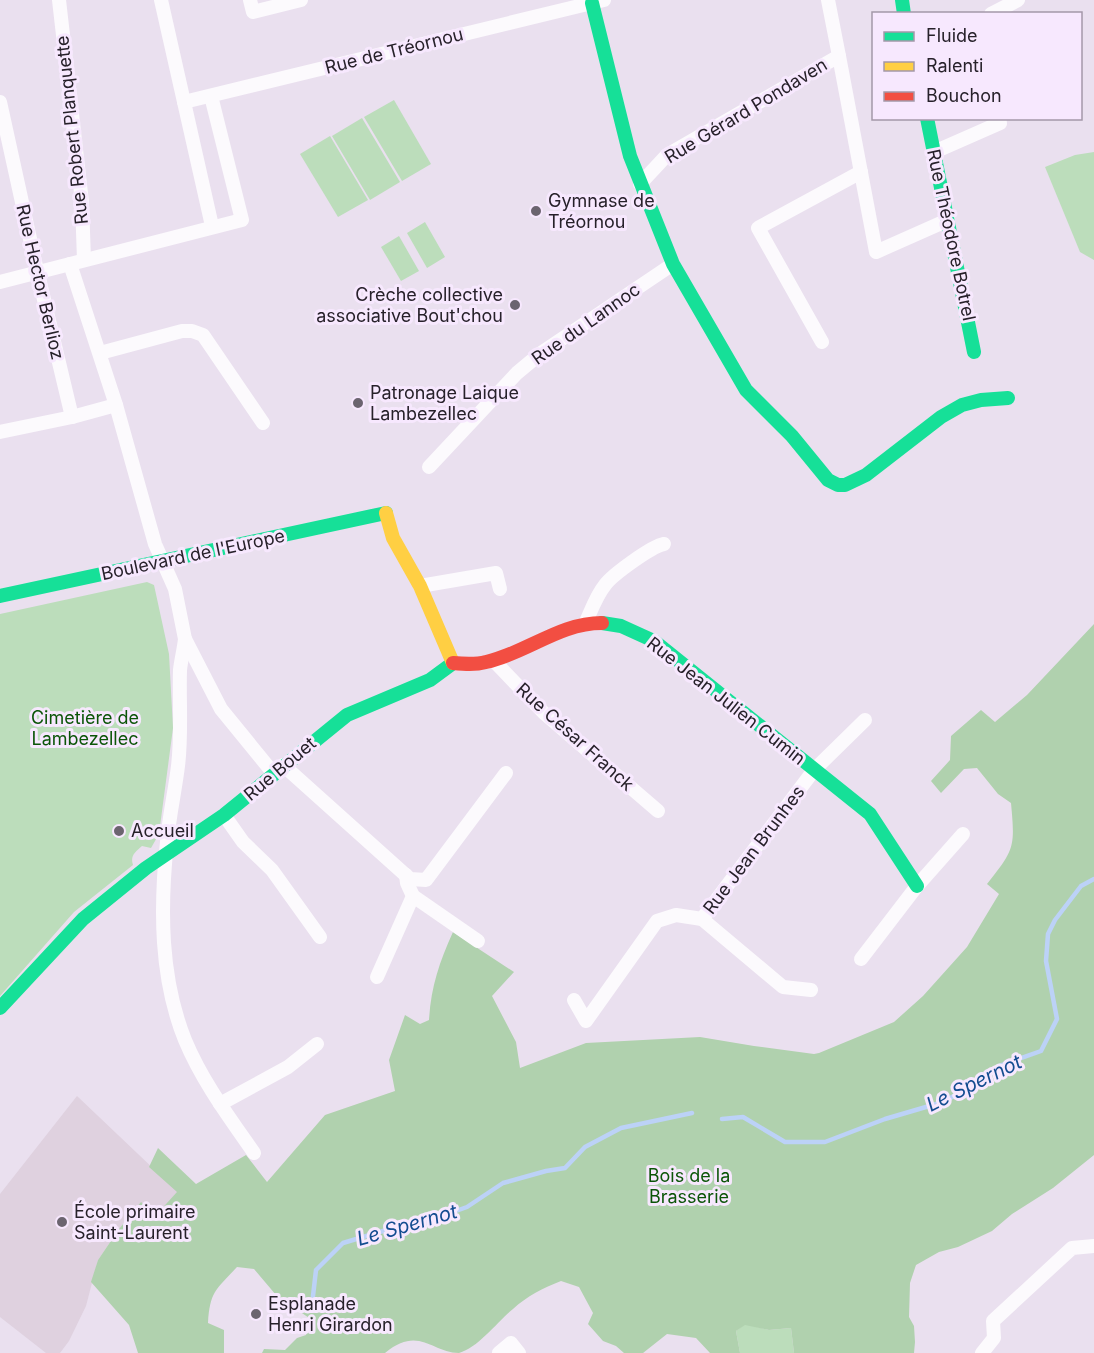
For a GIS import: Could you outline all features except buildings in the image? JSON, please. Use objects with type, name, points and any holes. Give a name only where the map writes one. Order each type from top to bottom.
[{"type":"street","name":"Rue Robert Planquette","points":[[59,0],[82,202],[84,260]]},
{"type":"street","points":[[161,0],[212,226]]},
{"type":"street","points":[[250,0],[253,12],[301,0]]},
{"type":"street","name":"Rue Gérard Pondaven","points":[[640,184],[667,155],[839,56],[828,0]]},
{"type":"street","points":[[995,12],[1018,0]]},
{"type":"street","points":[[598,1],[630,156],[673,264],[746,390],[792,436],[828,480],[838,485],[845,485],[866,475],[941,417],[962,405],[981,400],[1008,398]]},
{"type":"street","name":"Rue de Tréornou","points":[[184,102],[562,5],[598,1]]},
{"type":"street","points":[[839,56],[876,252],[948,219]]},
{"type":"street","points":[[0,282],[242,220],[211,96]]},
{"type":"street","name":"Rue Hector Berlioz","points":[[0,102],[3,132],[72,417]]},
{"type":"street","name":"Rue Théodore Botrel","points":[[927,120],[974,352]]},
{"type":"street","points":[[934,153],[999,123],[999,120]]},
{"type":"street","points":[[822,342],[758,228],[861,172]]},
{"type":"street","name":"Rue Hector Berlioz","points":[[70,264],[116,405],[152,534],[175,589],[185,639]]},
{"type":"street","name":"Rue du Lannoc","points":[[429,467],[525,366],[673,264]]},
{"type":"street","points":[[100,353],[182,331],[192,331],[203,335],[263,423]]},
{"type":"street","points":[[0,432],[116,405]]},
{"type":"street","name":"Boulevard de l'Europe","points":[[0,596],[386,513],[393,538],[420,586]]},
{"type":"street","points":[[585,624],[603,586],[612,576],[648,550],[664,544]]},
{"type":"street","points":[[453,663],[420,586],[496,573],[500,589]]},
{"type":"street","name":"Rue Jean Julien Cumin","points":[[453,663],[473,665],[494,661],[560,632],[585,624],[615,624],[654,641],[870,814],[917,886]]},
{"type":"street","points":[[185,639],[180,671],[181,736],[166,855],[163,909],[167,978],[175,1012],[186,1042],[220,1104],[254,1153]]},
{"type":"street","points":[[185,639],[221,709],[279,770],[410,879],[426,880],[506,773]]},
{"type":"street","name":"Rue César Franck","points":[[494,661],[544,713],[658,811]]},
{"type":"street","name":"Rue Bouet","points":[[0,1008],[82,919],[146,868],[224,815],[347,715],[430,680],[453,663]]},
{"type":"street","name":"Rue Jean Brunhes","points":[[574,1000],[586,1021],[657,921],[676,915],[702,919],[814,770],[865,720]]},
{"type":"street","points":[[224,815],[243,842],[272,870],[320,938]]},
{"type":"street","points":[[861,959],[917,886],[963,834]]},
{"type":"street","points":[[406,875],[413,896],[438,911],[478,941]]},
{"type":"street","points":[[377,977],[413,896]]},
{"type":"street","points":[[702,919],[783,987],[811,990]]},
{"type":"street","points":[[220,1104],[288,1067],[317,1044]]},
{"type":"street","points":[[982,1353],[994,1338],[993,1321],[1072,1248],[1094,1246]]},
{"type":"street","points":[[499,1353],[511,1343],[519,1353]]},
{"type":"shaded area","name":"École primaire Saint-Laurent","points":[[77,1096],[178,1192],[156,1215],[141,1203],[119,1229],[98,1260],[86,1306],[69,1341],[60,1353],[46,1353],[0,1317],[0,1194]]},
{"type":"green space","points":[[394,100],[431,164],[402,181],[364,117]]},
{"type":"green space","points":[[362,118],[400,182],[370,200],[332,136]]},
{"type":"green space","points":[[330,136],[368,200],[338,217],[300,154]]},
{"type":"green space","points":[[1094,152],[1094,260],[1080,252],[1045,167],[1075,155]]},
{"type":"green space","points":[[425,222],[445,257],[427,268],[407,233]]},
{"type":"green space","points":[[399,236],[419,271],[401,281],[381,247]]},
{"type":"green space","name":"Cimetière de Lambezellec","points":[[147,582],[154,585],[169,654],[173,728],[159,834],[151,848],[142,846],[135,852],[132,859],[133,865],[74,912],[0,996],[0,614]]},
{"type":"green space","name":"Bois de la Brasserie","points":[[1094,624],[1094,1155],[1053,1188],[1012,1214],[992,1231],[958,1247],[939,1252],[916,1265],[910,1283],[909,1317],[914,1326],[914,1353],[794,1353],[791,1328],[769,1330],[745,1325],[736,1331],[740,1353],[710,1353],[696,1338],[667,1334],[643,1353],[624,1353],[616,1346],[603,1341],[588,1324],[593,1313],[579,1287],[561,1281],[524,1300],[473,1346],[459,1353],[449,1352],[425,1342],[407,1341],[385,1353],[262,1353],[264,1349],[285,1350],[297,1338],[306,1335],[312,1320],[276,1295],[254,1269],[237,1267],[215,1292],[210,1304],[208,1323],[224,1330],[224,1353],[138,1353],[129,1325],[91,1282],[98,1260],[141,1202],[156,1215],[177,1192],[149,1167],[158,1148],[196,1184],[246,1155],[267,1182],[325,1115],[395,1091],[389,1060],[405,1015],[420,1024],[429,1020],[436,975],[453,932],[514,972],[492,996],[516,1042],[520,1068],[586,1043],[700,1037],[814,1054],[894,1022],[923,996],[967,947],[999,894],[987,884],[1008,855],[1013,839],[1011,803],[998,794],[977,768],[964,769],[941,793],[931,781],[950,760],[951,736],[981,710],[995,722],[1027,695]]},
{"type":"green space","points":[[745,1324],[769,1330],[791,1328],[794,1353],[740,1353],[736,1331]]},
{"type":"waterway","name":"Le Spernot","points":[[722,1119],[743,1117],[785,1142],[825,1142],[885,1119],[943,1102],[983,1080],[999,1066],[1041,1051],[1057,1019],[1046,961],[1048,934],[1055,920],[1081,886],[1094,879]]},
{"type":"waterway","name":"Le Spernot","points":[[313,1296],[316,1270],[343,1243],[393,1228],[428,1221],[467,1207],[503,1183],[565,1168],[585,1147],[621,1128],[692,1113]]},
{"type":"traffic: fast","points":[[902,0],[904,12]]},
{"type":"traffic: fast","points":[[592,3],[630,156],[673,264],[746,390],[792,436],[828,480],[838,485],[845,485],[866,475],[941,417],[962,405],[981,400],[1008,398]]},
{"type":"traffic: fast","points":[[927,120],[974,352]]},
{"type":"traffic: fast","points":[[0,596],[386,513]]},
{"type":"traffic: fast","points":[[602,623],[621,626],[654,641],[870,814],[917,886]]},
{"type":"traffic: fast","points":[[0,1008],[83,919],[146,868],[224,815],[347,715],[430,680],[453,663]]},
{"type":"traffic: slow","points":[[386,513],[393,538],[420,586],[453,663]]},
{"type":"traffic: jam","points":[[453,663],[474,664],[501,658],[557,633],[586,624],[602,623]]},
{"type":"place","name":"Gymnase de Tréornou","points":[[536,211]]},
{"type":"place","name":"Crèche collective associative Bout'chou","points":[[515,305]]},
{"type":"place","name":"Patronage Laique Lambezellec","points":[[358,403]]},
{"type":"place","name":"Accueil","points":[[119,831]]},
{"type":"place","name":"École primaire Saint-Laurent","points":[[62,1222]]},
{"type":"place","name":"Esplanade Henri Girardon","points":[[256,1314]]}]
